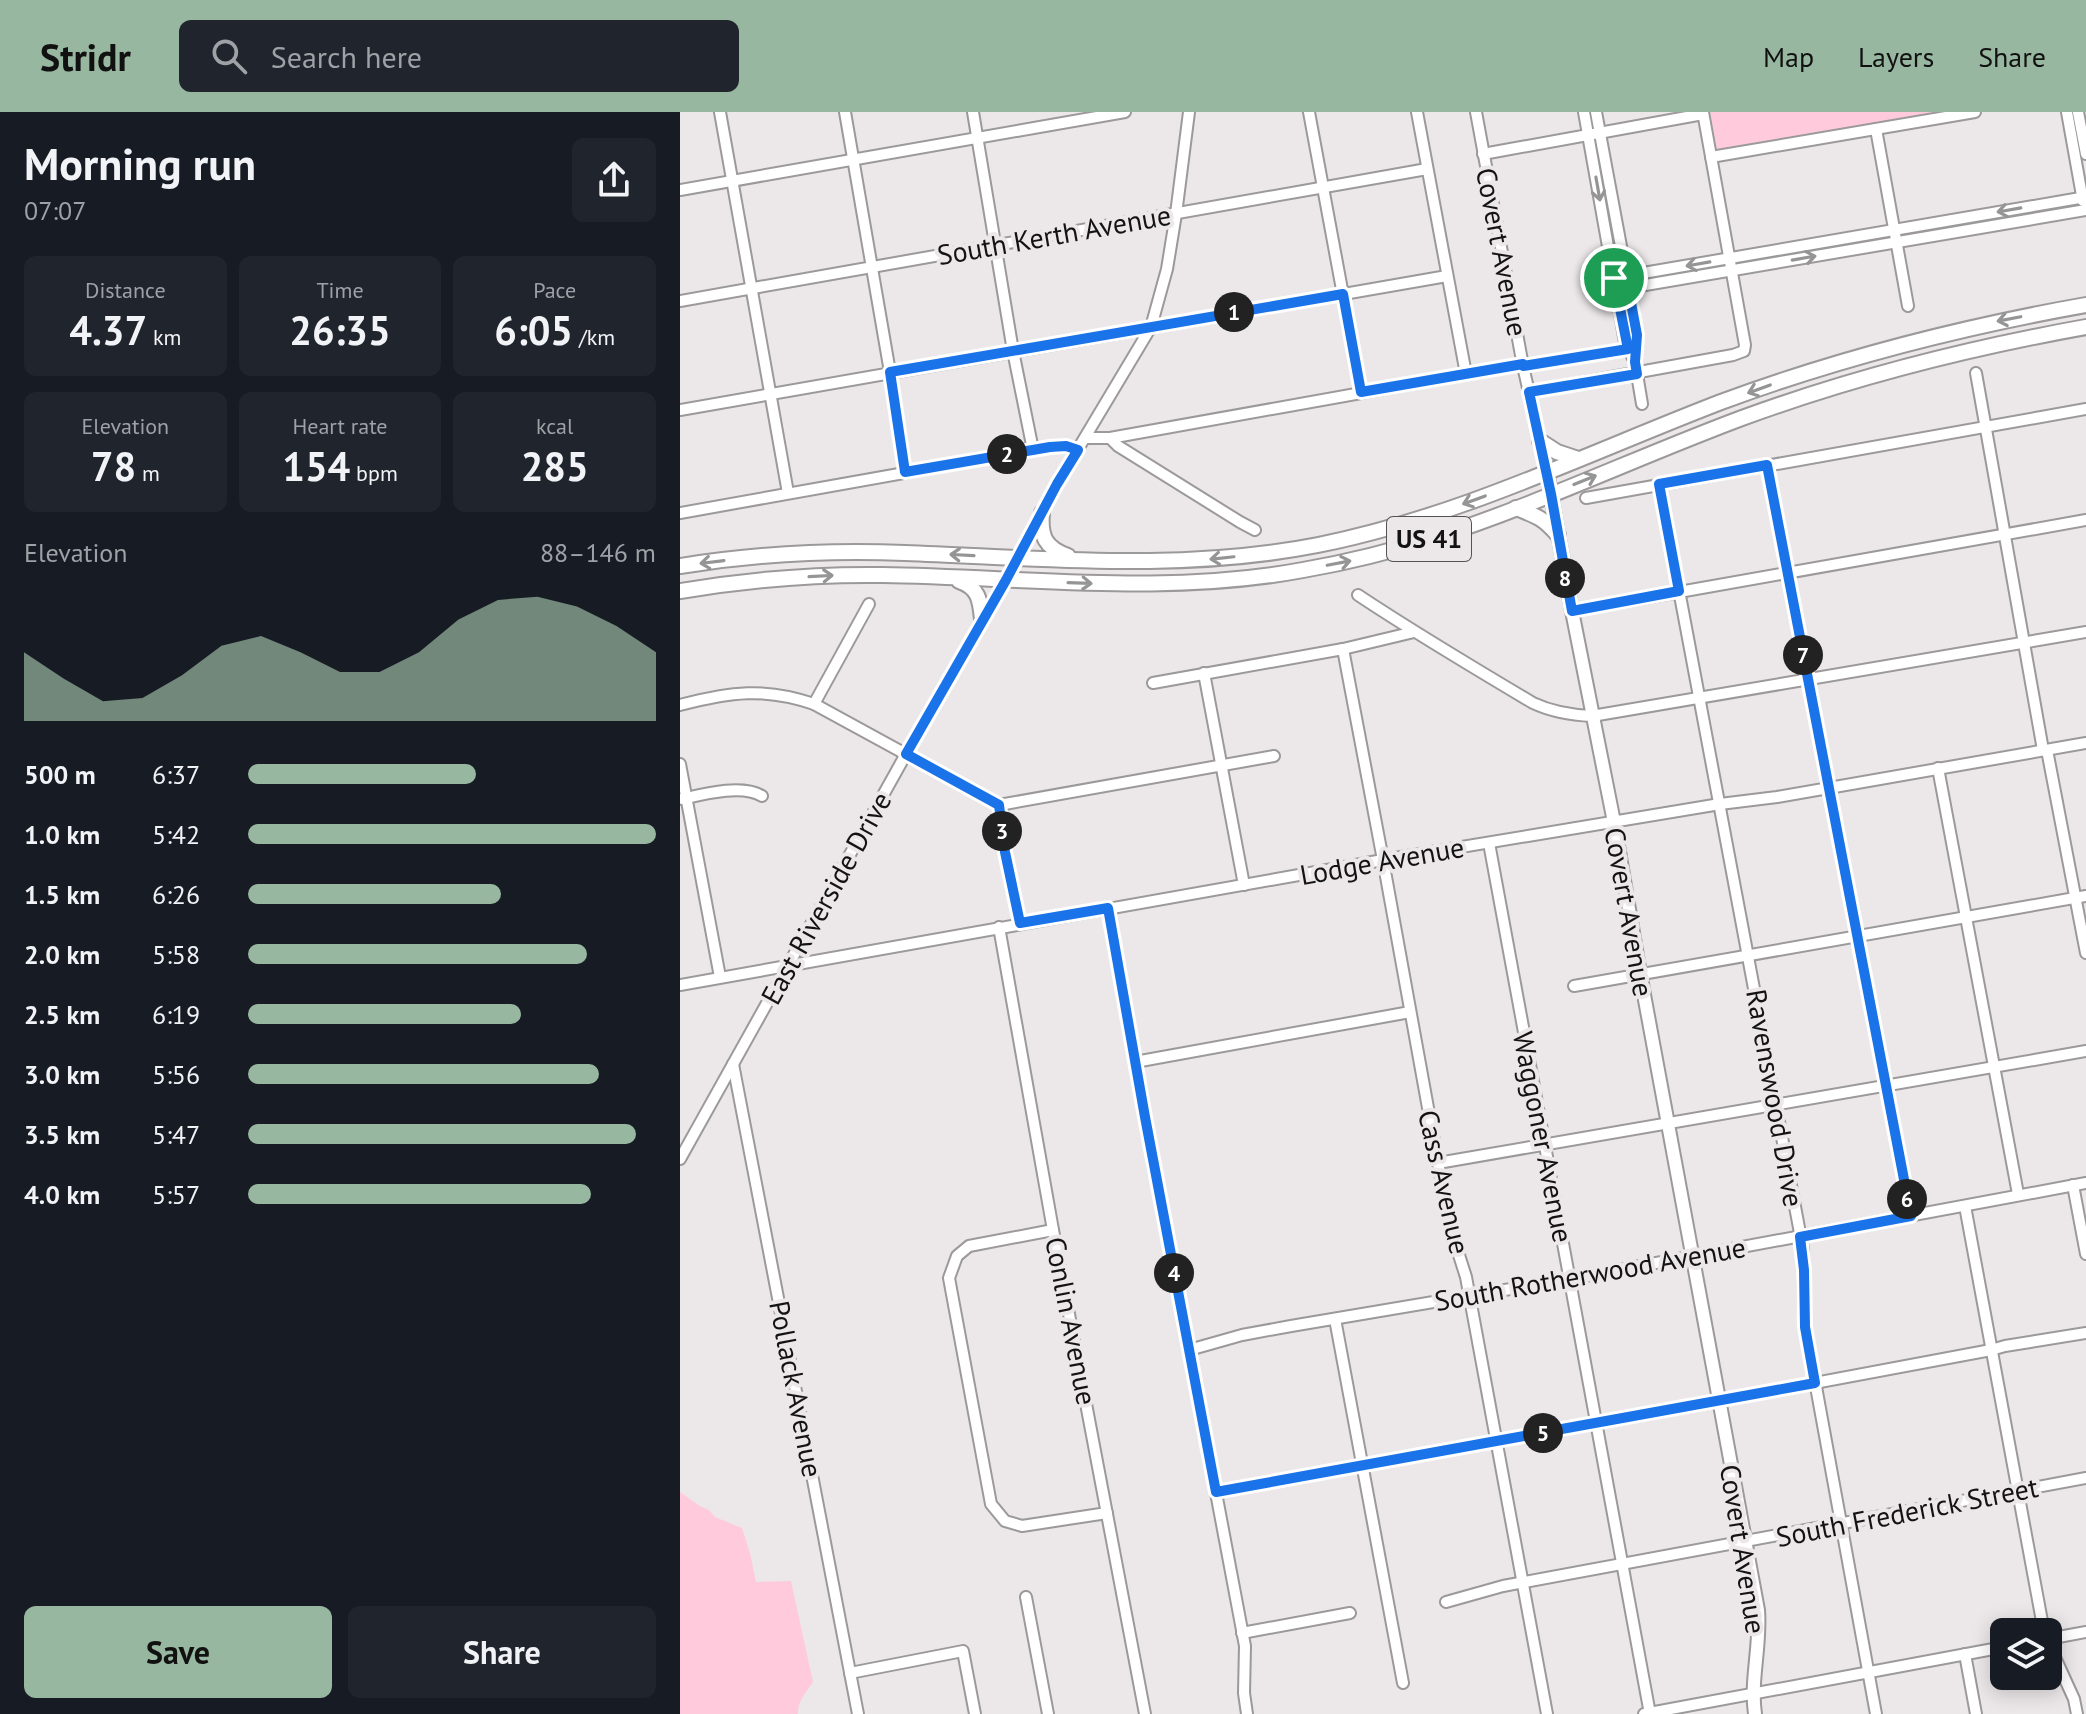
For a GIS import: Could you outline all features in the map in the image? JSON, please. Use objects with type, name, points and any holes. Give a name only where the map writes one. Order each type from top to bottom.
[{"type":"highway","name":"US 41","points":[[680,566],[834,552],[1155,562],[1211,559],[1313,546],[1430,516],[1722,402],[1845,361],[1966,328],[2086,305]]},
{"type":"highway","name":"US 41","points":[[680,591],[796,578],[878,575],[1129,584],[1268,576],[1377,554],[1446,534],[1739,419],[1839,385],[1969,350],[2086,327]]},
{"type":"highway","points":[[1540,441],[1557,452],[1578,459]]},
{"type":"highway","points":[[1516,508],[1540,517],[1558,535]]},
{"type":"highway","points":[[1042,513],[1043,533],[1053,550],[1096,561]]},
{"type":"highway","points":[[927,576],[960,581],[972,587],[979,599],[982,619]]},
{"type":"main road","name":"Covert Avenue","points":[[1547,472],[1745,1542],[1759,1626],[1752,1694],[1755,1714]]},
{"type":"street","points":[[720,112],[788,493]]},
{"type":"street","points":[[845,112],[905,472]]},
{"type":"street","points":[[973,112],[1033,450]]},
{"type":"street","points":[[680,190],[1125,112]]},
{"type":"street","name":"East Riverside Drive","points":[[680,1159],[1057,484],[1151,327],[1167,269],[1189,112]]},
{"type":"street","points":[[1309,112],[1361,392]]},
{"type":"street","points":[[1417,112],[1466,374]]},
{"type":"street","name":"Covert Avenue","points":[[1476,112],[1523,365],[1547,472]]},
{"type":"street","points":[[1584,112],[1616,290],[1632,348],[1642,404]]},
{"type":"street","points":[[1596,112],[1637,332],[1632,348]]},
{"type":"street","points":[[1711,157],[1975,112]]},
{"type":"street","points":[[1616,290],[2086,212],[2067,112]]},
{"type":"street","points":[[2078,112],[2086,154]]},
{"type":"street","points":[[1483,154],[1703,113],[1744,351],[1637,374],[1529,392]]},
{"type":"street","points":[[1876,129],[1908,306]]},
{"type":"street","name":"South Kerth Avenue","points":[[680,301],[1427,169]]},
{"type":"street","points":[[1614,278],[2084,197]]},
{"type":"street","points":[[680,410],[1447,276]]},
{"type":"street","points":[[1086,438],[1110,438],[1361,392],[1632,348]]},
{"type":"street","points":[[1976,373],[2023,643],[2081,897],[2086,953]]},
{"type":"street","points":[[1586,498],[2086,409]]},
{"type":"street","points":[[1110,438],[1118,446],[1255,530]]},
{"type":"street","points":[[680,513],[1033,450],[1066,446],[1078,450]]},
{"type":"street","points":[[1767,465],[1911,1216]]},
{"type":"street","name":"Ravenswood Drive","points":[[1659,484],[1800,1237],[1805,1327],[1876,1714]]},
{"type":"street","points":[[1572,611],[2086,520]]},
{"type":"street","points":[[1358,595],[1533,703],[1562,713],[1592,716],[2086,632]]},
{"type":"street","points":[[814,704],[869,604]]},
{"type":"street","points":[[1153,683],[1343,649],[1414,632]]},
{"type":"street","name":"Cass Avenue","points":[[1343,649],[1438,1163],[1451,1230],[1464,1269],[1547,1714]]},
{"type":"street","points":[[1204,673],[1244,885]]},
{"type":"street","points":[[680,705],[745,692],[777,694],[814,704],[999,805],[1274,756]]},
{"type":"street","name":"Lodge Avenue","points":[[680,985],[1383,860],[1777,797],[2086,743]]},
{"type":"street","points":[[680,764],[683,799],[720,977]]},
{"type":"street","points":[[1938,768],[2018,1194]]},
{"type":"street","points":[[683,799],[743,789],[762,796]]},
{"type":"street","points":[[999,805],[1020,923]]},
{"type":"street","name":"Waggoner Avenue","points":[[1489,843],[1648,1714]]},
{"type":"street","points":[[1574,986],[2081,897]]},
{"type":"street","points":[[1108,908],[1242,1633],[1247,1714]]},
{"type":"street","name":"Conlin Avenue","points":[[999,927],[1145,1714]]},
{"type":"street","points":[[1135,1062],[1410,1012]]},
{"type":"street","points":[[1438,1163],[2086,1051]]},
{"type":"street","name":"Pollack Avenue","points":[[733,1064],[858,1714]]},
{"type":"street","name":"South Rotherwood Avenue","points":[[1189,1350],[1242,1335],[1570,1279],[2086,1183]]},
{"type":"street","points":[[2073,1185],[2086,1254]]},
{"type":"street","points":[[1965,1206],[2041,1618]]},
{"type":"street","points":[[1053,1230],[969,1246],[957,1256],[949,1278],[991,1504],[1005,1521],[1022,1526],[1107,1513]]},
{"type":"street","points":[[1335,1319],[1403,1683]]},
{"type":"street","points":[[1216,1492],[2086,1333]]},
{"type":"street","name":"South Frederick Street","points":[[1446,1602],[1489,1589],[2086,1478]]},
{"type":"street","points":[[1026,1597],[1048,1714]]},
{"type":"street","points":[[1242,1633],[1350,1613]]},
{"type":"street","points":[[2062,1638],[2086,1632]]},
{"type":"street","points":[[1648,1714],[1990,1650]]},
{"type":"street","points":[[850,1673],[963,1651],[975,1714]]},
{"type":"street","points":[[1965,1654],[1976,1714]]},
{"type":"street","points":[[2062,1672],[2077,1714]]},
{"type":"shaded area","points":[[1710,112],[1937,112],[1717,150]]},
{"type":"shaded area","points":[[680,1492],[715,1517],[742,1528],[756,1582],[791,1581],[813,1682],[801,1701],[798,1714],[680,1714]]},
{"type":"route","points":[[1626,276],[1637,335],[1637,374],[1529,392],[1572,611],[1679,591],[1659,484],[1767,465],[1911,1216],[1800,1237],[1805,1327],[1815,1383],[1216,1492],[1108,908],[1020,923],[999,805],[906,754],[1078,450],[1066,446],[1050,447],[905,472],[890,372],[1343,294],[1361,392],[1628,349],[1614,278],[1626,276]]}]
